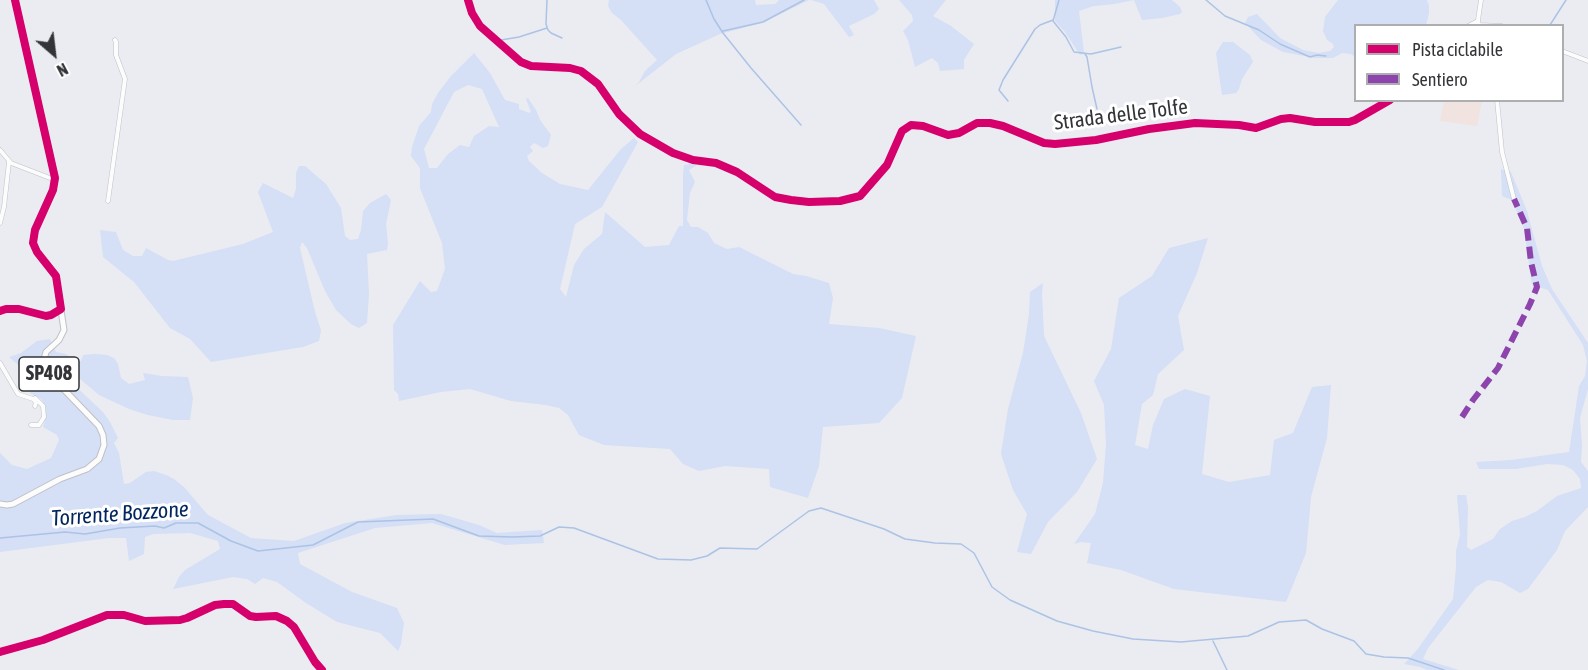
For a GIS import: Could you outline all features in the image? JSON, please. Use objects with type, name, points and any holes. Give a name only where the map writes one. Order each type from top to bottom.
[{"type":"main road","points":[[15,0],[55,180]]},
{"type":"main road","name":"SP408","points":[[0,504],[13,504],[60,479],[87,469],[96,463],[103,451],[103,438],[99,426],[44,366],[43,358],[46,352],[59,340],[64,330],[56,276],[37,252],[33,239],[55,180]]},
{"type":"street","name":"Strada delle Tolfe","points":[[468,0],[472,13],[480,26],[520,62],[531,66],[570,68],[581,71],[598,84],[619,114],[640,134],[673,153],[716,163],[737,172],[775,197],[809,202],[840,201],[860,196],[884,170],[902,131],[911,125],[923,126],[945,135],[952,135],[977,123],[990,123],[1055,144],[1096,140],[1186,123],[1256,128],[1290,118],[1315,122],[1349,122],[1386,102]]},
{"type":"street","points":[[1478,24],[1481,0]]},
{"type":"street","points":[[108,201],[125,79],[116,55],[115,40]]},
{"type":"street","points":[[1564,51],[1588,61]]},
{"type":"street","points":[[1497,102],[1502,152],[1514,199]]},
{"type":"street","points":[[0,150],[9,162],[55,180]]},
{"type":"street","points":[[0,223],[9,162]]},
{"type":"street","points":[[0,311],[19,309],[46,316],[61,309]]},
{"type":"street","points":[[0,363],[18,394],[35,400],[35,406]]},
{"type":"street","points":[[25,397],[34,397],[43,406],[42,422],[37,426],[31,425]]},
{"type":"street","points":[[0,652],[43,640],[107,615],[124,615],[145,621],[180,620],[224,603],[233,604],[250,616],[276,616],[287,621],[294,627],[322,670]]},
{"type":"shaded area","points":[[609,0],[755,0],[756,5],[775,4],[779,0],[809,0],[762,23],[720,34],[676,54],[634,87],[645,71],[657,60],[612,13],[608,6]]},
{"type":"shaded area","points":[[811,0],[874,0],[879,9],[874,14],[849,26],[854,35],[849,37],[824,4]]},
{"type":"shaded area","points":[[899,0],[946,0],[933,16],[951,26],[974,44],[964,60],[964,69],[940,71],[938,63],[932,58],[915,67],[908,40],[903,31],[913,21],[912,15]]},
{"type":"shaded area","points":[[1055,0],[1134,0],[1094,6],[1079,11],[1084,53],[1080,55],[1055,21]]},
{"type":"shaded area","points":[[1134,0],[1172,0],[1182,12],[1162,18],[1142,20]]},
{"type":"shaded area","points":[[1338,0],[1427,0],[1429,6],[1426,24],[1354,24],[1354,56],[1342,53],[1333,58],[1315,58],[1283,52],[1261,40],[1245,23],[1248,17],[1257,14],[1280,38],[1303,50],[1318,53],[1330,51],[1334,47],[1327,40],[1323,31],[1325,17]]},
{"type":"shaded area","points":[[1223,42],[1233,42],[1250,55],[1253,62],[1236,93],[1222,95],[1216,53]]},
{"type":"shaded area","points":[[474,53],[490,73],[505,100],[519,104],[519,109],[529,113],[531,112],[526,99],[528,98],[551,135],[548,146],[543,148],[534,143],[530,147],[533,151],[527,156],[529,161],[542,173],[560,184],[588,190],[621,149],[634,138],[638,142],[602,207],[575,224],[560,289],[566,297],[574,265],[584,249],[602,234],[605,212],[645,247],[669,245],[679,226],[683,226],[684,165],[697,165],[689,170],[695,182],[690,193],[687,220],[691,227],[698,227],[708,233],[714,243],[727,249],[739,247],[793,274],[829,283],[833,298],[829,324],[879,328],[916,336],[902,398],[879,423],[823,427],[819,466],[808,498],[770,487],[769,469],[725,466],[699,471],[683,464],[670,449],[604,445],[579,435],[568,415],[559,408],[511,401],[470,389],[441,392],[399,401],[398,394],[394,390],[393,325],[420,281],[431,292],[437,291],[445,269],[442,243],[420,188],[420,168],[411,156],[412,147],[419,126],[431,112],[432,104],[438,93]],"holes":[[[468,85],[482,89],[499,127],[489,126],[474,136],[469,147],[460,145],[448,154],[437,168],[429,168],[424,149],[454,92]]]},
{"type":"shaded area","points":[[1444,102],[1482,102],[1477,126],[1440,121]]},
{"type":"shaded area","points":[[299,166],[305,166],[326,184],[341,208],[345,236],[350,240],[358,239],[363,211],[370,203],[386,194],[391,200],[386,224],[387,250],[367,254],[369,294],[367,323],[359,328],[336,310],[302,242],[300,248],[321,330],[319,341],[303,347],[211,362],[190,339],[170,328],[134,282],[103,257],[100,230],[116,232],[123,250],[133,256],[142,256],[146,248],[173,261],[243,244],[273,232],[258,192],[263,183],[293,198]]},
{"type":"shaded area","points":[[1501,169],[1511,172],[1527,211],[1542,266],[1552,289],[1588,343],[1588,389],[1580,418],[1581,462],[1588,471],[1588,507],[1565,531],[1557,550],[1528,589],[1520,593],[1501,582],[1488,580],[1476,587],[1428,648],[1423,659],[1459,670],[1427,670],[1404,664],[1417,650],[1453,599],[1456,551],[1460,535],[1457,495],[1466,495],[1467,547],[1471,550],[1493,539],[1500,529],[1512,521],[1537,511],[1557,496],[1581,488],[1580,479],[1573,470],[1563,465],[1479,469],[1476,462],[1569,452],[1579,386],[1585,376],[1587,361],[1583,345],[1548,290],[1532,285],[1524,229],[1512,200],[1502,196]]},
{"type":"shaded area","points":[[1208,238],[1197,273],[1178,316],[1184,350],[1158,374],[1153,395],[1142,404],[1135,445],[1148,449],[1153,425],[1164,399],[1185,389],[1210,396],[1202,474],[1229,482],[1270,475],[1274,440],[1293,433],[1312,387],[1331,385],[1327,438],[1311,497],[1306,553],[1286,602],[1174,589],[1121,570],[1087,563],[1091,543],[1074,544],[1095,514],[1103,483],[1106,444],[1104,405],[1094,381],[1111,349],[1119,298],[1152,276],[1169,248]]},
{"type":"shaded area","points":[[1043,283],[1044,336],[1081,413],[1097,459],[1077,492],[1048,522],[1031,554],[1017,552],[1027,514],[1013,490],[1001,454],[1008,409],[1023,353],[1030,292]]},
{"type":"shaded area","points":[[50,339],[56,352],[66,354],[76,362],[81,361],[83,355],[107,355],[114,358],[121,378],[129,384],[145,380],[143,373],[188,377],[193,398],[190,420],[173,420],[129,409],[99,395],[73,373],[60,366],[56,368],[103,412],[110,422],[118,438],[114,443],[119,453],[124,484],[130,483],[146,472],[154,471],[166,475],[184,487],[208,515],[251,538],[294,541],[345,523],[397,515],[441,514],[497,533],[542,530],[544,543],[505,545],[432,523],[375,528],[298,553],[300,564],[352,592],[397,608],[404,623],[398,651],[380,633],[337,622],[277,582],[263,578],[255,584],[247,579],[233,577],[173,589],[185,570],[220,549],[218,541],[190,533],[153,534],[145,537],[144,554],[129,561],[126,538],[109,538],[0,552],[0,453],[12,465],[27,469],[51,458],[59,440],[57,435],[43,427],[46,416],[45,406],[41,399],[30,393],[32,385],[24,370],[9,357],[21,353],[37,341]]},
{"type":"waterway","points":[[547,0],[548,30],[562,38]]},
{"type":"waterway","points":[[706,0],[723,33],[801,125]]},
{"type":"waterway","points":[[723,31],[763,22],[804,0]]},
{"type":"waterway","points":[[1059,0],[1053,21],[1074,52],[1091,54],[1121,47]]},
{"type":"waterway","points":[[1206,0],[1225,16],[1259,30],[1280,44],[1310,57],[1326,56]]},
{"type":"waterway","points":[[1551,24],[1566,0]]},
{"type":"waterway","points":[[1008,101],[999,90],[1003,80],[1035,29],[1053,20]]},
{"type":"waterway","points":[[501,40],[547,28]]},
{"type":"waterway","points":[[1085,54],[1097,109]]},
{"type":"waterway","name":"Torrente Bozzone","points":[[0,538],[65,532],[85,534],[120,528],[155,526],[164,528],[176,523],[198,523],[231,541],[258,551],[313,545],[358,522],[433,519],[479,536],[540,536],[559,527],[574,528],[658,559],[691,560],[707,556],[720,548],[757,549],[809,511],[821,508],[884,529],[905,539],[961,544],[974,553],[992,587],[1010,600],[1057,621],[1093,631],[1133,639],[1181,642],[1248,636],[1279,622],[1306,620],[1322,629],[1354,641],[1366,654],[1408,658],[1444,670]]},
{"type":"waterway","points":[[1213,641],[1227,670]]},
{"type":"marked path","points":[[1462,417],[1498,368],[1537,287],[1527,228],[1514,199]]},
{"type":"cycle path","points":[[0,311],[19,309],[46,316],[61,309],[56,276],[37,252],[33,243],[35,230],[53,190],[55,178],[15,0]]},
{"type":"cycle path","points":[[468,0],[472,13],[480,26],[521,62],[531,66],[570,68],[581,71],[598,84],[619,114],[640,134],[673,153],[693,160],[716,163],[737,172],[775,197],[809,202],[840,201],[860,196],[887,165],[902,131],[911,125],[923,126],[948,135],[959,133],[977,123],[990,123],[1044,143],[1055,144],[1096,140],[1149,129],[1195,123],[1256,128],[1290,118],[1315,122],[1349,122],[1386,102]]},
{"type":"cycle path","points":[[0,652],[43,640],[107,615],[124,615],[145,621],[180,620],[215,605],[233,604],[250,616],[276,616],[287,621],[294,627],[322,670]]}]
